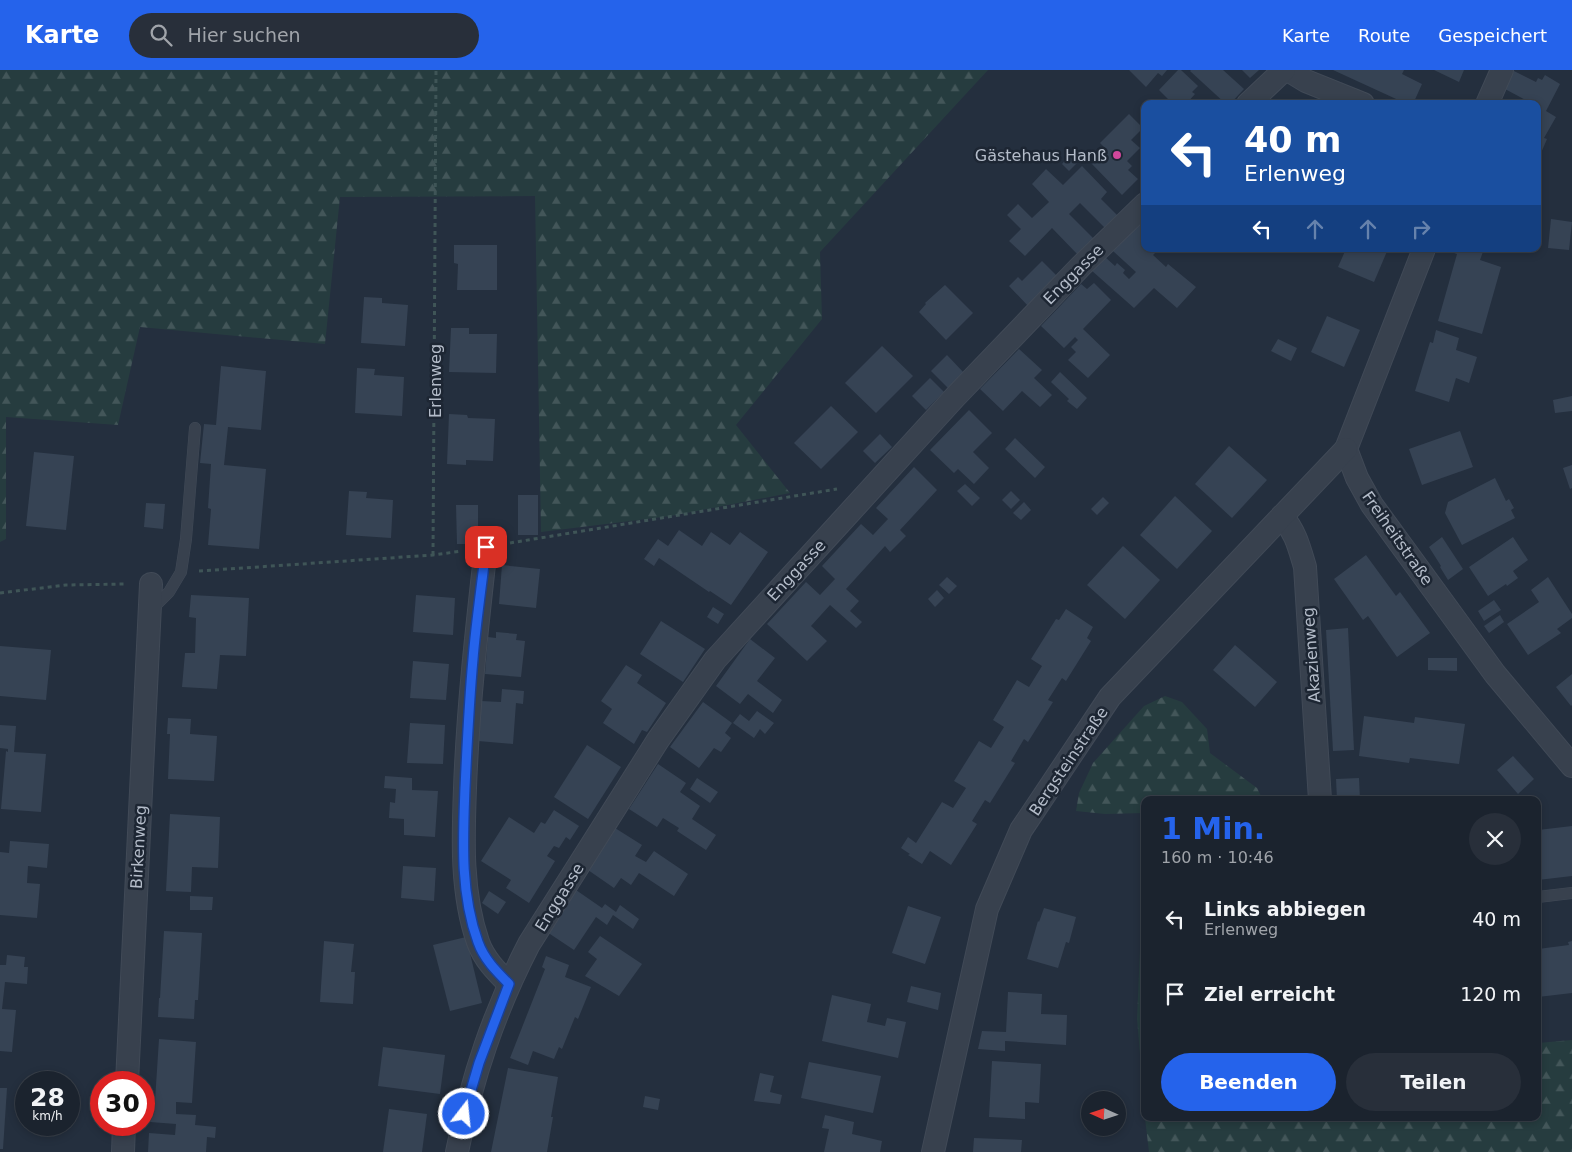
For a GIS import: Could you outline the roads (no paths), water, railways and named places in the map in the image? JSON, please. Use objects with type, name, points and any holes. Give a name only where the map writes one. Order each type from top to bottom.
[{"type":"street","points":[[1252,100],[1284,70]]},
{"type":"street","points":[[1489,100],[1502,70]]},
{"type":"street","points":[[1302,74],[1355,100]]},
{"type":"street","name":"Enggasse","points":[[457,1152],[464,1114],[479,1063],[509,984],[529,944],[658,740],[715,660],[955,397],[1081,266],[1141,208]]},
{"type":"street","points":[[1346,449],[1423,252]]},
{"type":"street","name":"Bergsteinstraße","points":[[933,1152],[987,909],[1021,830],[1110,697],[1346,449]]},
{"type":"street","name":"Freiheitstraße","points":[[1346,449],[1372,505],[1495,674],[1572,766]]},
{"type":"street","name":"Akazienweg","points":[[1282,516],[1292,528],[1305,567],[1320,796]]},
{"type":"street","points":[[486,547],[473,659],[466,769],[464,869],[478,942],[490,966],[509,984]]},
{"type":"street","name":"Birkenweg","points":[[127,1071],[151,584]]},
{"type":"street","points":[[123,1152],[124,1136]]},
{"type":"lane","points":[[150,611],[169,592],[181,572],[186,539],[195,428]]},
{"type":"lane","points":[[1541,897],[1572,893]]},
{"type":"place","name":"Gästehaus Hanß","points":[[1117,155]]}]
